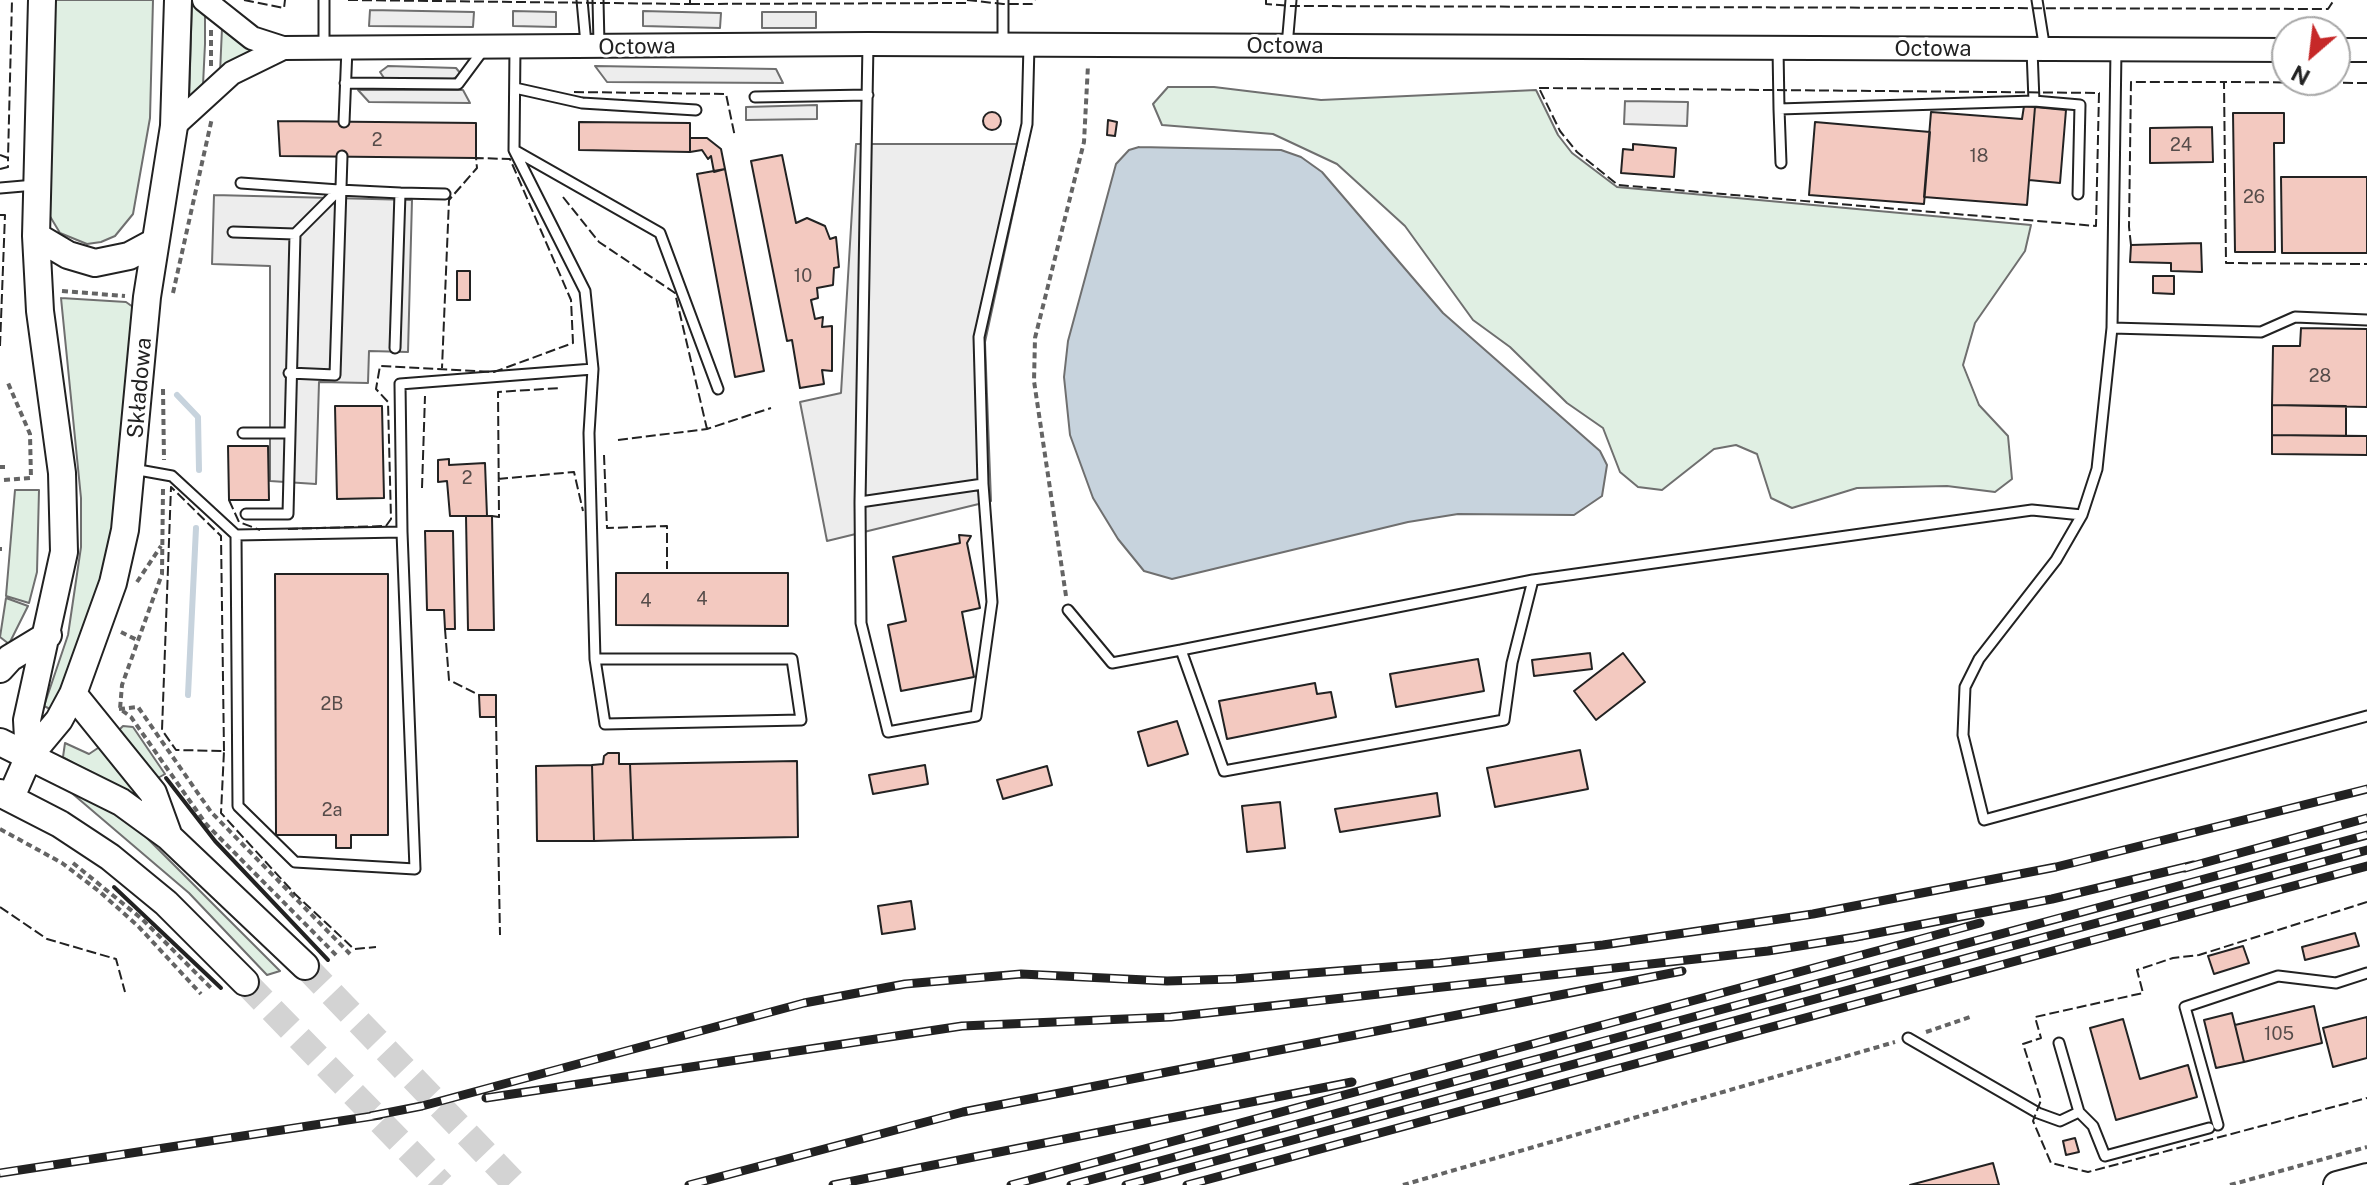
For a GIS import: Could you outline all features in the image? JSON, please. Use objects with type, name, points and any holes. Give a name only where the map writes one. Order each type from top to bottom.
[{"type":"main road","name":"Składowa","points":[[29,756],[27,720],[64,552],[62,473],[38,289],[35,185],[42,0]]},
{"type":"main road","name":"Składowa","points":[[6,795],[29,756],[59,720],[73,694],[113,583],[125,530],[147,297],[174,126],[178,0]]},
{"type":"main road","points":[[36,236],[68,255],[95,263],[129,256],[155,242]]},
{"type":"main road","points":[[0,669],[10,658],[48,635]]},
{"type":"main road","points":[[73,694],[153,793],[169,837]]},
{"type":"main road","points":[[0,742],[121,802],[169,837],[305,966]]},
{"type":"main road","points":[[6,795],[110,857],[166,903],[245,982]]},
{"type":"main road","points":[[2337,1185],[2367,1177]]},
{"type":"street","name":"Octowa","points":[[208,4],[252,38],[283,48],[868,44],[2271,50]]},
{"type":"street","name":"Octowa","points":[[174,126],[232,73],[283,48]]},
{"type":"lane","points":[[324,0],[324,47]]},
{"type":"lane","points":[[582,0],[593,47]]},
{"type":"lane","points":[[593,47],[598,0]]},
{"type":"lane","points":[[1003,0],[1003,45]]},
{"type":"lane","points":[[1287,46],[1291,0]]},
{"type":"lane","points":[[2034,101],[2039,50],[2037,0]]},
{"type":"lane","points":[[868,44],[860,502],[861,623],[888,732],[976,716],[992,602],[983,484],[979,337],[1027,124],[1029,45]]},
{"type":"lane","points":[[345,83],[458,84],[486,46]]},
{"type":"lane","points":[[515,47],[514,150],[585,291],[593,369],[589,433],[595,659],[605,724],[801,720],[792,659],[595,659]]},
{"type":"lane","points":[[344,122],[347,48]]},
{"type":"lane","points":[[1778,48],[1781,163]]},
{"type":"lane","points":[[2116,50],[2112,328],[2097,469],[2082,515],[2056,560],[1979,659],[1965,687],[1963,735],[1984,820],[2367,716]]},
{"type":"lane","points":[[515,88],[582,103],[696,110]]},
{"type":"lane","points":[[755,97],[868,95]]},
{"type":"lane","points":[[1779,109],[2034,101],[2080,105],[2078,194]]},
{"type":"lane","points":[[514,150],[660,233],[718,389]]},
{"type":"lane","points":[[289,373],[335,375],[342,156]]},
{"type":"lane","points":[[241,183],[445,194]]},
{"type":"lane","points":[[0,188],[35,185]]},
{"type":"lane","points":[[246,514],[288,514],[289,373],[295,234],[339,190]]},
{"type":"lane","points":[[395,348],[400,193]]},
{"type":"lane","points":[[233,232],[295,234]]},
{"type":"lane","points":[[2112,328],[2261,332],[2295,317],[2367,320]]},
{"type":"lane","points":[[236,535],[238,806],[295,862],[415,869],[402,532],[400,384],[494,380],[593,369]]},
{"type":"lane","points":[[243,433],[289,433]]},
{"type":"lane","points":[[133,469],[172,476],[236,535],[402,532]]},
{"type":"lane","points":[[860,502],[983,484]]},
{"type":"lane","points":[[1068,610],[1112,663],[1533,580],[2032,510],[2082,515]]},
{"type":"lane","points":[[1181,650],[1224,771],[1504,720],[1512,663],[1533,580]]},
{"type":"lane","points":[[2059,1043],[2079,1112],[2093,1126],[2105,1156],[2214,1126],[2185,1007],[2278,976],[2336,983],[2367,973]]},
{"type":"lane","points":[[1908,1038],[2038,1113],[2060,1121],[2079,1112]]},
{"type":"path","points":[[38,289],[171,300],[210,131],[212,94],[208,4]]},
{"type":"path","points":[[1068,610],[1034,381],[1035,338],[1084,142],[1089,45]]},
{"type":"path","points":[[120,709],[122,685],[157,594],[162,546],[164,376]]},
{"type":"path","points":[[4,480],[31,478],[30,434],[8,383]]},
{"type":"path","points":[[136,590],[138,581],[162,546]]},
{"type":"path","points":[[126,621],[120,634],[139,641]]},
{"type":"path","points":[[120,709],[138,707],[211,812],[350,954]]},
{"type":"path","points":[[120,709],[131,717],[206,824],[338,957]]},
{"type":"path","points":[[0,821],[10,826]]},
{"type":"path","points":[[0,829],[62,863],[100,892],[138,926],[201,994]]},
{"type":"path","points":[[54,849],[105,886],[213,990]]},
{"type":"path","points":[[1403,1185],[1908,1038],[1973,1016]]},
{"type":"path","points":[[2230,1185],[2367,1147]]},
{"type":"green space","points":[[55,0],[153,0],[150,118],[133,214],[115,236],[101,242],[87,244],[60,233],[45,208]]},
{"type":"green space","points":[[192,0],[205,13],[205,44],[203,85],[189,102]]},
{"type":"green space","points":[[222,28],[275,48],[220,73]]},
{"type":"green space","points":[[1168,87],[1214,87],[1321,100],[1536,90],[1558,135],[1572,153],[1617,187],[2031,225],[2025,251],[1975,323],[1963,365],[1979,405],[2008,436],[2012,479],[1995,492],[1947,486],[1857,488],[1792,508],[1771,498],[1757,454],[1736,445],[1714,449],[1662,490],[1638,487],[1620,472],[1603,428],[1567,403],[1510,347],[1473,320],[1405,226],[1337,164],[1273,134],[1162,125],[1153,104]]},
{"type":"green space","points":[[61,298],[126,302],[133,307],[116,506],[109,553],[101,584],[54,711],[44,706],[68,635],[81,547],[81,498]]},
{"type":"green space","points":[[15,490],[39,490],[37,572],[29,603],[6,596]]},
{"type":"green space","points":[[6,598],[28,606],[9,644],[0,637]]},
{"type":"green space","points":[[123,726],[133,727],[165,774],[158,778],[119,730]]},
{"type":"green space","points":[[65,743],[89,754],[101,746],[147,805],[63,757]]},
{"type":"green space","points":[[67,789],[90,797],[143,834],[280,971],[267,975],[189,893]]},
{"type":"shaded area","points":[[370,10],[474,12],[473,27],[369,26]]},
{"type":"shaded area","points":[[513,11],[556,12],[556,27],[513,26]]},
{"type":"shaded area","points":[[643,11],[721,13],[720,28],[643,26]]},
{"type":"shaded area","points":[[762,12],[816,12],[816,28],[762,28]]},
{"type":"shaded area","points":[[388,66],[456,68],[461,74],[453,79],[384,78],[380,72]]},
{"type":"shaded area","points":[[595,66],[776,69],[783,83],[607,82]]},
{"type":"shaded area","points":[[358,90],[463,90],[470,103],[369,102]]},
{"type":"shaded area","points":[[1625,101],[1688,102],[1687,126],[1624,124]]},
{"type":"shaded area","points":[[817,105],[817,119],[746,120],[746,107]]},
{"type":"shaded area","points":[[856,144],[1028,144],[985,342],[991,501],[827,541],[800,402],[841,393]]},
{"type":"shaded area","points":[[1139,147],[1281,150],[1301,157],[1322,172],[1443,313],[1600,451],[1607,465],[1602,496],[1574,515],[1458,514],[1408,522],[1172,579],[1144,571],[1118,539],[1093,498],[1070,435],[1064,377],[1068,341],[1116,164],[1129,150]]},
{"type":"shaded area","points":[[214,195],[412,200],[408,352],[369,351],[368,383],[319,382],[316,484],[270,481],[270,266],[212,264]]},
{"type":"building","points":[[2024,106],[2035,107],[2027,205],[1924,197],[1931,112],[2022,119]]},
{"type":"building","points":[[2035,107],[2066,110],[2060,183],[2029,180]]},
{"type":"building","points":[[992,112],[1001,121],[992,130],[983,121]]},
{"type":"building","points":[[2233,113],[2284,113],[2284,143],[2274,143],[2275,252],[2235,252]]},
{"type":"building","points":[[1108,120],[1117,122],[1115,136],[1107,135]]},
{"type":"building","points":[[278,121],[476,123],[476,158],[280,156]]},
{"type":"building","points":[[579,122],[690,123],[690,152],[579,150]]},
{"type":"building","points":[[1815,122],[1930,132],[1924,204],[1809,195]]},
{"type":"building","points":[[2212,127],[2213,162],[2150,163],[2150,128]]},
{"type":"building","points":[[690,138],[707,138],[721,149],[725,169],[714,172],[711,156],[708,159],[702,150],[690,152]]},
{"type":"building","points":[[1633,144],[1676,148],[1674,177],[1621,173],[1623,149],[1633,150]]},
{"type":"building","points":[[782,155],[796,223],[807,218],[825,226],[830,239],[836,237],[839,267],[834,268],[833,285],[817,288],[818,298],[811,300],[815,319],[823,317],[822,327],[832,326],[832,371],[822,370],[824,384],[800,388],[792,340],[787,341],[751,161]]},
{"type":"building","points":[[725,169],[764,371],[735,377],[697,174]]},
{"type":"building","points":[[2281,177],[2367,177],[2367,253],[2282,253]]},
{"type":"building","points":[[2201,243],[2202,272],[2171,271],[2171,263],[2130,262],[2131,245]]},
{"type":"building","points":[[457,271],[470,271],[470,300],[457,300]]},
{"type":"building","points":[[2153,276],[2174,276],[2174,294],[2153,293]]},
{"type":"building","points":[[2301,328],[2367,329],[2367,407],[2272,405],[2273,346],[2300,346]]},
{"type":"building","points":[[2272,405],[2346,406],[2346,436],[2272,435]]},
{"type":"building","points":[[335,406],[382,406],[384,498],[337,499]]},
{"type":"building","points":[[2272,435],[2367,436],[2367,455],[2272,454]]},
{"type":"building","points":[[228,446],[268,446],[269,500],[229,500]]},
{"type":"building","points":[[449,459],[449,465],[485,463],[487,516],[450,516],[447,481],[438,482],[438,460]]},
{"type":"building","points":[[466,516],[492,516],[494,630],[468,630]]},
{"type":"building","points":[[425,531],[453,531],[455,629],[445,629],[444,610],[427,610]]},
{"type":"building","points":[[959,535],[971,536],[967,543],[980,608],[962,612],[974,677],[901,691],[888,625],[906,621],[893,557],[960,543]]},
{"type":"building","points":[[616,573],[788,573],[788,626],[616,625]]},
{"type":"building","points":[[275,574],[388,574],[388,835],[351,835],[351,848],[336,848],[336,835],[276,835]]},
{"type":"building","points":[[1590,653],[1592,669],[1534,676],[1532,660]]},
{"type":"building","points":[[1623,653],[1645,682],[1596,720],[1574,691]]},
{"type":"building","points":[[1478,659],[1484,691],[1396,707],[1390,674]]},
{"type":"building","points":[[1315,683],[1317,694],[1331,692],[1336,717],[1227,739],[1219,701]]},
{"type":"building","points":[[479,695],[496,695],[496,717],[480,717]]},
{"type":"building","points":[[1177,721],[1188,754],[1148,766],[1138,732]]},
{"type":"building","points":[[1580,750],[1588,789],[1495,807],[1487,768]]},
{"type":"building","points":[[619,753],[619,764],[630,764],[633,840],[594,841],[592,765],[603,764],[604,756]]},
{"type":"building","points":[[797,761],[798,837],[633,840],[630,764]]},
{"type":"building","points":[[592,765],[594,841],[537,841],[536,766]]},
{"type":"building","points":[[925,765],[928,784],[873,794],[869,775]]},
{"type":"building","points":[[1047,766],[1052,785],[1003,799],[997,780]]},
{"type":"building","points":[[1437,793],[1440,816],[1340,832],[1335,809]]},
{"type":"building","points":[[1280,802],[1285,848],[1247,852],[1242,806]]},
{"type":"building","points":[[911,901],[915,929],[882,934],[878,906]]},
{"type":"building","points":[[2355,933],[2359,946],[2305,960],[2302,947]]},
{"type":"building","points":[[2243,946],[2249,963],[2214,974],[2208,956]]},
{"type":"building","points":[[2314,1006],[2322,1043],[2244,1062],[2235,1025]]},
{"type":"building","points":[[2232,1013],[2244,1062],[2216,1068],[2204,1020]]},
{"type":"building","points":[[2367,1017],[2367,1058],[2333,1067],[2323,1028]]},
{"type":"building","points":[[2123,1019],[2140,1079],[2188,1065],[2197,1097],[2116,1120],[2090,1028]]},
{"type":"building","points":[[2075,1138],[2079,1152],[2066,1155],[2063,1141]]},
{"type":"building","points":[[1993,1163],[1999,1185],[1910,1185]]},
{"type":"waterway","points":[[177,395],[198,417],[199,470]]},
{"type":"waterway","points":[[188,695],[196,528]]},
{"type":"tunnel","points":[[305,966],[516,1185]]},
{"type":"tunnel","points":[[245,982],[442,1185]]},
{"type":"railway","points":[[371,1116],[422,1106],[804,1003],[905,984],[1021,974],[1167,981],[1234,979],[1440,963],[1603,945],[1813,914],[2056,867],[2367,789]]},
{"type":"railway","points":[[2185,868],[2367,818]]},
{"type":"railway","points":[[1071,1185],[2367,835]]},
{"type":"railway","points":[[1126,1185],[2367,850]]},
{"type":"railway","points":[[1851,938],[2052,899],[2194,865]]},
{"type":"railway","points":[[1187,1185],[2367,866]]},
{"type":"railway","points":[[1011,1185],[1980,923]]},
{"type":"railway","points":[[486,1098],[962,1026],[1171,1017],[1768,951],[1862,936]]},
{"type":"railway","points":[[689,1185],[963,1112],[1682,971]]},
{"type":"railway","points":[[833,1185],[1352,1082]]},
{"type":"railway","points":[[0,1173],[380,1115]]},
{"type":"fence","points":[[0,155],[8,158],[12,0]]},
{"type":"fence","points":[[244,0],[284,8],[285,0]]},
{"type":"fence","points":[[348,0],[690,4],[690,0]]},
{"type":"fence","points":[[967,0],[1003,4],[1032,4],[1035,0]]},
{"type":"fence","points":[[1266,0],[1266,4],[1291,6],[2328,9],[2334,0]]},
{"type":"fence","points":[[690,4],[967,3]]},
{"type":"fence","points":[[2131,245],[2131,82],[2224,82]]},
{"type":"fence","points":[[2367,83],[2224,82],[2226,263],[2367,264]]},
{"type":"fence","points":[[1539,88],[2099,93],[2096,226],[1618,185],[1577,152],[1560,131],[1539,88]]},
{"type":"fence","points":[[574,92],[726,94],[735,137]]},
{"type":"fence","points":[[0,169],[8,167],[8,158]]},
{"type":"fence","points":[[288,529],[386,526],[391,519],[388,402],[376,389],[380,366],[494,372],[573,343],[571,300],[510,159],[476,158],[477,168],[449,200],[442,368]]},
{"type":"fence","points":[[563,197],[599,242],[675,293],[707,429]]},
{"type":"fence","points":[[0,215],[5,215],[0,346]]},
{"type":"fence","points":[[492,516],[499,517],[498,392],[561,388]]},
{"type":"fence","points":[[422,488],[425,396]]},
{"type":"fence","points":[[618,440],[707,429],[771,408]]},
{"type":"fence","points":[[604,455],[607,528],[667,526],[667,569]]},
{"type":"fence","points":[[498,479],[574,472],[583,511]]},
{"type":"fence","points":[[224,751],[221,536],[171,487],[162,730],[176,750],[224,751],[221,813],[295,894],[354,949],[376,947]]},
{"type":"fence","points":[[229,500],[239,522],[260,530]]},
{"type":"fence","points":[[445,629],[449,680],[479,695]]},
{"type":"fence","points":[[496,717],[500,935]]},
{"type":"fence","points":[[2367,902],[2199,955],[2173,958],[2137,970],[2143,993],[2035,1017],[2041,1038],[2023,1044],[2041,1100],[2033,1121],[2051,1163],[2088,1172],[2367,1098]]},
{"type":"fence","points":[[0,907],[47,939],[116,959],[125,992]]},
{"type":"wall","points":[[166,778],[215,841],[328,960]]},
{"type":"wall","points":[[114,887],[221,988]]}]
